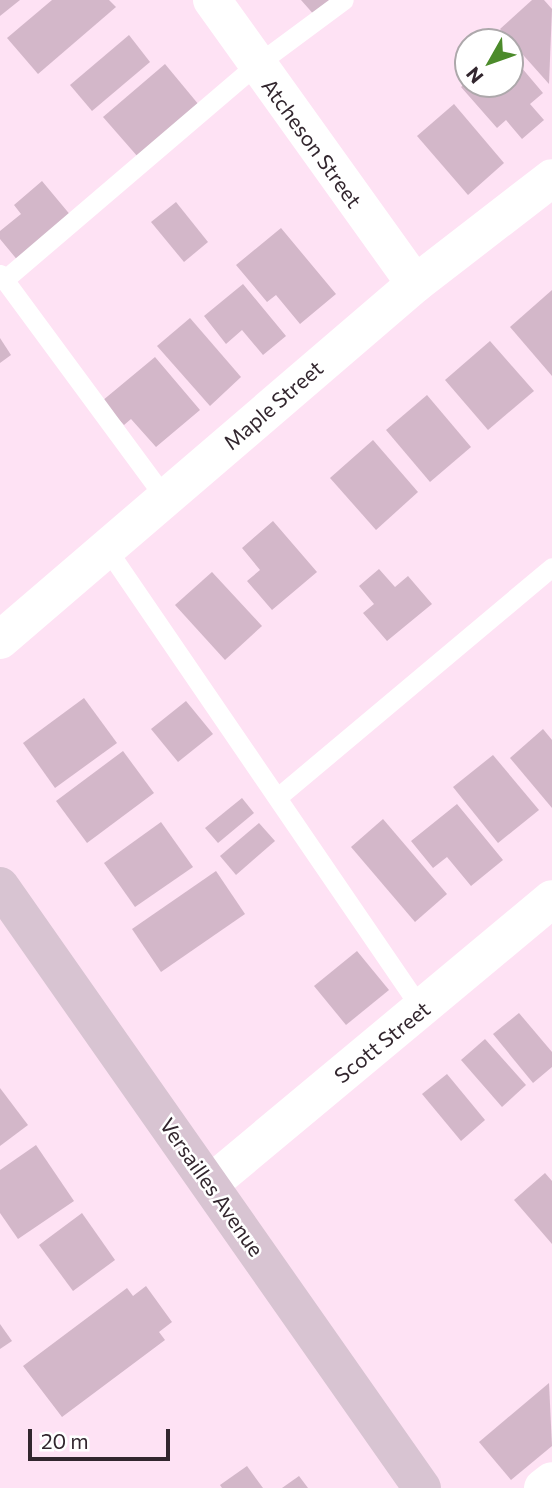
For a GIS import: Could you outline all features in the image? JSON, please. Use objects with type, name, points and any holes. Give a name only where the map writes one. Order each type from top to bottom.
[{"type":"street","name":"Atcheson Street","points":[[212,0],[415,284]]},
{"type":"street","name":"Maple Street","points":[[0,640],[415,284],[552,178]]},
{"type":"street","name":"Versailles Avenue","points":[[0,886],[422,1488]]},
{"type":"street","name":"Scott Street","points":[[210,1184],[552,899]]},
{"type":"street","points":[[543,1488],[552,1481]]},
{"type":"lane","points":[[165,498],[2,277],[256,65],[344,0]]},
{"type":"lane","points":[[107,549],[279,796],[422,1010]]},
{"type":"lane","points":[[279,796],[552,567]]},
{"type":"building","points":[[0,0],[20,0],[0,16]]},
{"type":"building","points":[[52,0],[109,0],[116,7],[38,74],[7,38]]},
{"type":"building","points":[[301,0],[334,0],[316,17]]},
{"type":"building","points":[[532,0],[544,0],[552,9],[549,84],[524,56],[524,28],[501,28]]},
{"type":"building","points":[[129,35],[150,62],[92,111],[70,85]]},
{"type":"building","points":[[165,64],[199,105],[138,157],[103,117]]},
{"type":"building","points":[[524,71],[543,93],[530,104],[544,120],[522,139],[506,120],[497,128],[471,98],[524,98]]},
{"type":"building","points":[[454,104],[504,163],[468,195],[417,136]]},
{"type":"building","points":[[42,181],[72,217],[19,262],[0,239],[0,231],[21,214],[14,205]]},
{"type":"building","points":[[176,202],[208,242],[184,262],[151,222]]},
{"type":"building","points":[[281,228],[336,294],[300,324],[276,295],[267,302],[236,265]]},
{"type":"building","points":[[243,284],[286,336],[263,355],[242,330],[226,344],[204,316]]},
{"type":"building","points":[[552,290],[552,376],[510,327]]},
{"type":"building","points":[[190,318],[241,377],[210,406],[157,346]]},
{"type":"building","points":[[0,338],[11,355],[0,363]]},
{"type":"building","points":[[490,341],[534,391],[488,430],[445,380]]},
{"type":"building","points":[[155,357],[200,410],[156,447],[131,419],[124,425],[102,401]]},
{"type":"building","points":[[427,395],[471,447],[430,482],[386,430]]},
{"type":"building","points":[[373,440],[418,492],[376,530],[330,478]]},
{"type":"building","points":[[273,521],[317,572],[272,610],[247,581],[260,570],[242,548]]},
{"type":"building","points":[[379,569],[395,587],[408,576],[432,604],[387,641],[363,613],[374,604],[359,586]]},
{"type":"building","points":[[212,572],[262,626],[225,660],[175,605]]},
{"type":"building","points":[[84,698],[117,743],[55,788],[23,743]]},
{"type":"building","points":[[186,701],[213,734],[178,762],[151,729]]},
{"type":"building","points":[[543,729],[552,740],[552,808],[510,758]]},
{"type":"building","points":[[123,751],[154,793],[87,843],[56,801]]},
{"type":"building","points":[[493,755],[539,810],[498,843],[453,787]]},
{"type":"building","points":[[242,798],[254,813],[218,843],[205,828]]},
{"type":"building","points":[[457,804],[503,860],[471,886],[447,857],[433,868],[411,841]]},
{"type":"building","points":[[383,819],[447,894],[415,922],[351,847]]},
{"type":"building","points":[[161,822],[193,867],[135,907],[104,863]]},
{"type":"building","points":[[259,823],[275,841],[236,875],[220,856]]},
{"type":"building","points":[[216,871],[245,914],[161,972],[132,929]]},
{"type":"building","points":[[357,951],[389,990],[346,1025],[314,986]]},
{"type":"building","points":[[519,1013],[552,1052],[552,1067],[533,1083],[493,1034]]},
{"type":"building","points":[[485,1039],[526,1085],[502,1107],[461,1060]]},
{"type":"building","points":[[447,1074],[485,1120],[461,1141],[422,1094]]},
{"type":"building","points":[[0,1088],[28,1125],[0,1146]]},
{"type":"building","points":[[36,1145],[74,1201],[18,1239],[0,1213],[0,1170]]},
{"type":"building","points":[[545,1173],[552,1181],[552,1244],[514,1200]]},
{"type":"building","points":[[82,1213],[115,1260],[73,1291],[39,1245]]},
{"type":"building","points":[[146,1286],[172,1322],[159,1332],[165,1340],[62,1417],[23,1366],[127,1288],[133,1296]]},
{"type":"building","points":[[0,1324],[12,1341],[0,1349]]},
{"type":"building","points":[[549,1383],[552,1446],[511,1480],[479,1442]]},
{"type":"building","points":[[247,1466],[263,1488],[222,1488],[220,1485]]},
{"type":"building","points":[[299,1476],[308,1488],[282,1488]]}]
